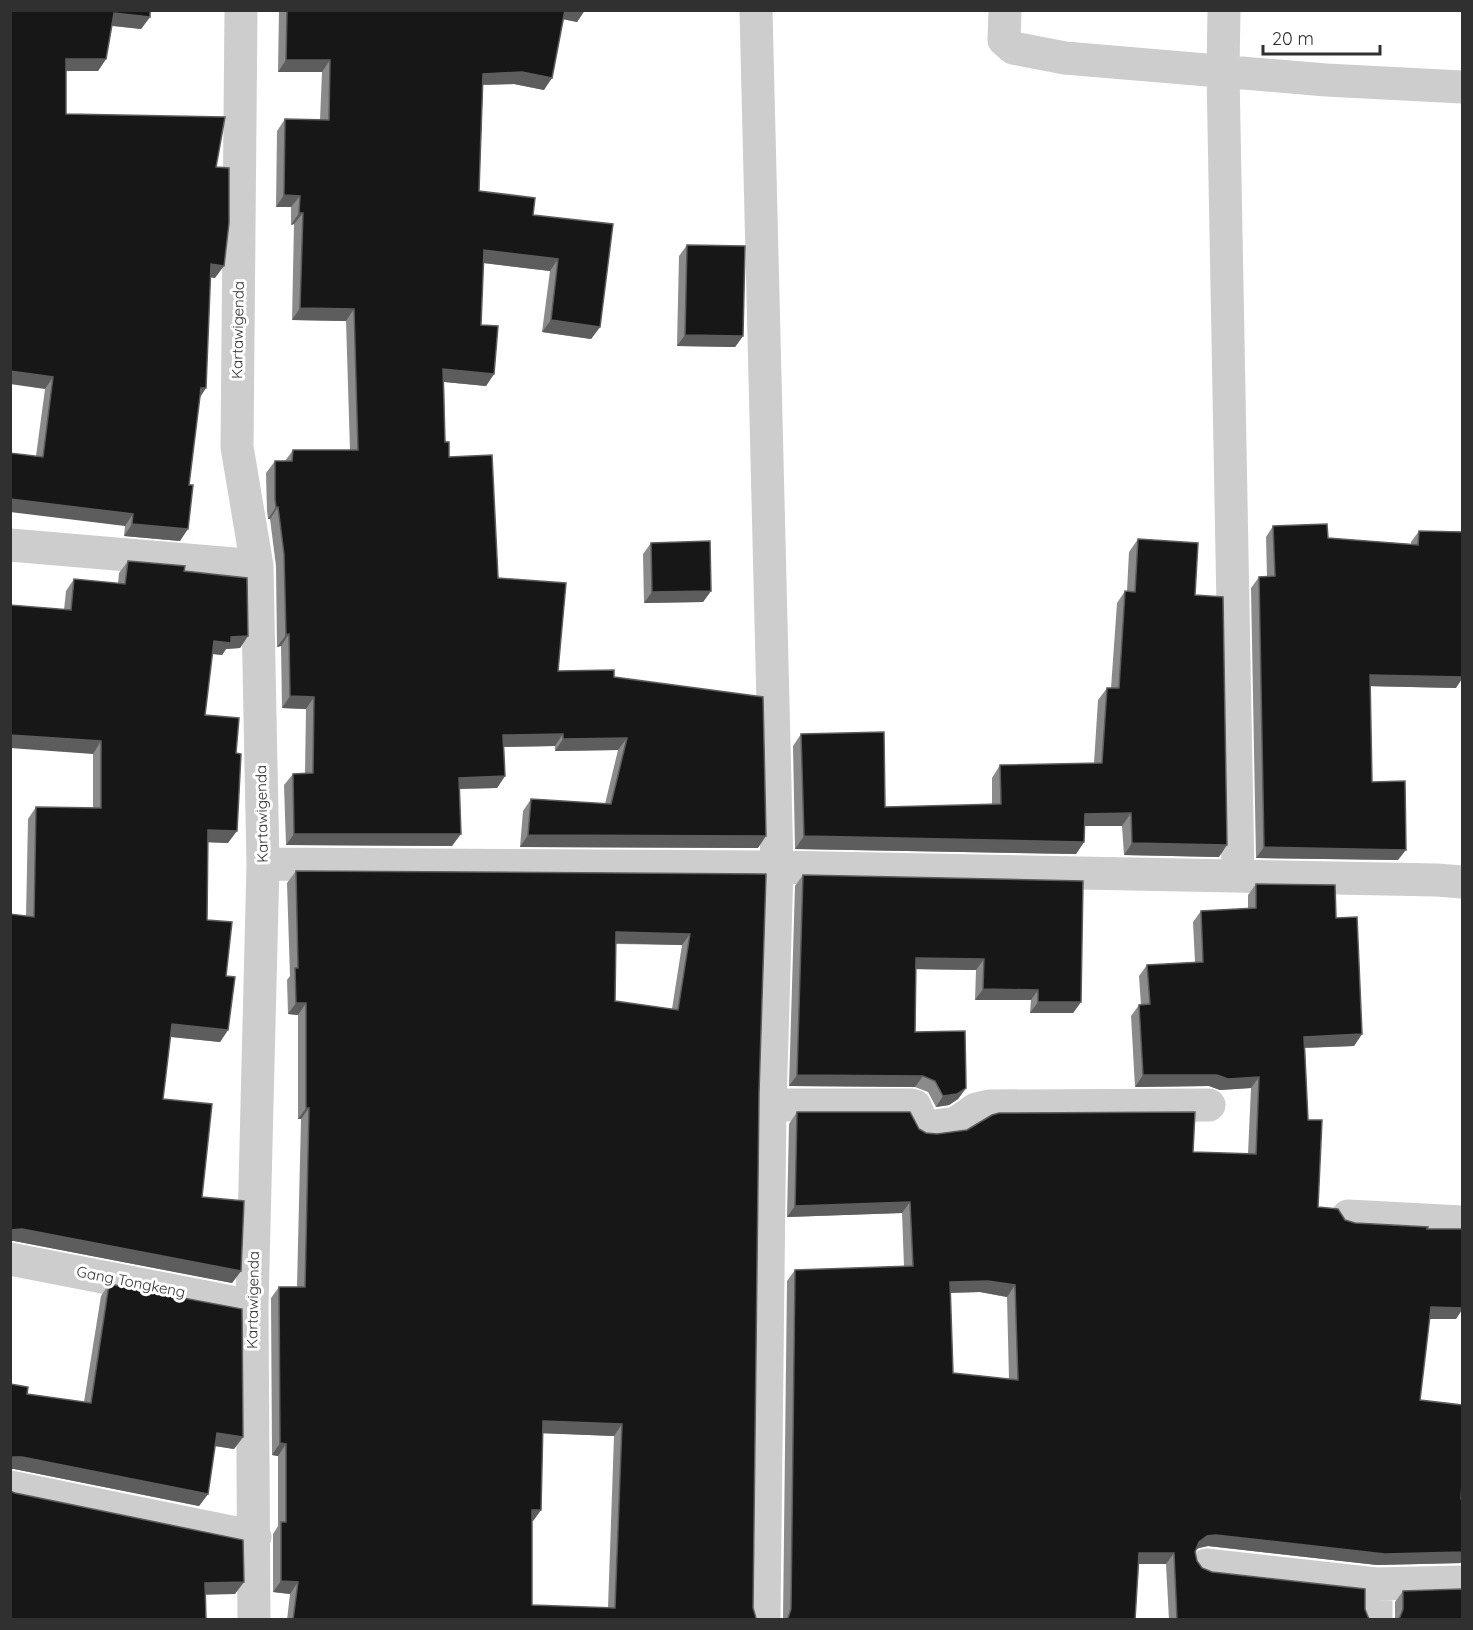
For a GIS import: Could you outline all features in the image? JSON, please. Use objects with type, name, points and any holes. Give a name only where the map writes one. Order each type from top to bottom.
[{"type":"street","name":"Kartawigenda","points":[[241,10],[237,447],[257,566],[262,864],[252,1306],[254,1620]]},
{"type":"street","points":[[756,10],[777,867],[770,1105],[764,1620]]},
{"type":"street","points":[[1005,10],[1005,40],[1013,48],[1065,58],[1223,72],[1462,87]]},
{"type":"street","points":[[1224,10],[1223,72],[1238,875]]},
{"type":"street","points":[[10,545],[257,566]]},
{"type":"street","points":[[262,864],[777,867],[1450,881]]},
{"type":"street","points":[[770,1105],[911,1105],[915,1106],[923,1126],[927,1127],[956,1124],[976,1109],[988,1106],[1209,1105]]},
{"type":"street","points":[[1347,1216],[1462,1222]]},
{"type":"street","name":"Gang Tongkeng","points":[[10,1259],[252,1306]]},
{"type":"street","points":[[10,1487],[255,1537]]},
{"type":"street","points":[[1206,1565],[1376,1584],[1462,1582]]},
{"type":"street","points":[[1376,1584],[1376,1620]]},
{"type":"building","points":[[10,10],[150,10],[150,17],[114,13],[106,59],[66,59],[66,114],[225,117],[216,167],[229,168],[229,223],[224,266],[211,264],[206,388],[201,388],[189,485],[193,485],[188,529],[132,524],[133,514],[10,499],[10,453],[43,457],[53,377],[10,371]]},
{"type":"building","points":[[287,10],[565,10],[552,78],[522,72],[483,74],[479,191],[535,198],[533,215],[613,224],[600,327],[551,320],[558,259],[484,250],[481,325],[498,326],[494,374],[443,369],[445,442],[449,442],[449,457],[492,455],[498,578],[566,583],[558,671],[614,670],[614,677],[763,697],[766,836],[528,835],[531,799],[611,804],[627,738],[563,739],[563,734],[503,735],[505,776],[459,778],[461,834],[294,834],[293,774],[313,773],[314,697],[290,696],[284,554],[275,499],[275,461],[292,461],[293,450],[358,450],[354,309],[300,308],[303,213],[299,213],[300,196],[284,195],[285,119],[329,120],[330,60],[286,60]]},
{"type":"building","points":[[687,245],[745,246],[743,336],[685,335]]},
{"type":"building","points":[[1327,524],[1328,538],[1418,545],[1419,531],[1462,532],[1462,677],[1370,675],[1372,782],[1405,781],[1406,850],[1264,847],[1259,577],[1275,576],[1273,526]]},
{"type":"building","points":[[1138,539],[1198,543],[1195,595],[1223,597],[1227,845],[1132,843],[1131,813],[1085,814],[1084,842],[804,836],[801,734],[884,732],[885,807],[1001,804],[1000,765],[1102,763],[1107,688],[1119,688],[1125,591],[1135,592]]},
{"type":"building","points":[[710,541],[711,591],[652,592],[651,543]]},
{"type":"building","points":[[128,561],[185,566],[184,571],[247,578],[248,636],[231,637],[231,643],[214,641],[205,715],[239,718],[236,753],[241,754],[237,831],[208,830],[207,920],[232,922],[226,976],[235,977],[228,1030],[172,1024],[163,1099],[212,1104],[202,1197],[244,1201],[241,1271],[22,1229],[10,1230],[10,914],[34,917],[36,807],[101,808],[101,741],[10,735],[10,605],[71,610],[74,579],[125,584]]},
{"type":"building","points":[[296,871],[766,874],[759,1093],[753,1608],[757,1620],[293,1620],[298,1582],[281,1581],[281,1522],[286,1522],[286,1444],[280,1443],[279,1287],[305,1287],[309,1108],[306,1108],[306,1003],[296,1003],[295,968],[298,968]],"holes":[[[616,932],[690,934],[678,1010],[615,1001]],[[543,1421],[622,1424],[615,1608],[532,1605],[532,1510],[541,1510]]]},
{"type":"building","points":[[803,875],[1083,881],[1081,1002],[1038,1002],[1038,990],[983,989],[984,959],[916,958],[915,1032],[965,1031],[966,1088],[957,1094],[943,1096],[935,1081],[923,1076],[797,1075]]},
{"type":"building","points":[[1256,884],[1335,885],[1336,918],[1357,917],[1362,1034],[1304,1037],[1308,1120],[1322,1120],[1318,1207],[1338,1209],[1345,1220],[1355,1223],[1428,1227],[1427,1229],[1462,1229],[1462,1308],[1431,1307],[1420,1400],[1462,1405],[1462,1552],[1385,1554],[1216,1535],[1207,1536],[1199,1542],[1195,1552],[1197,1561],[1202,1568],[1212,1572],[1365,1589],[1365,1609],[1370,1620],[1177,1620],[1174,1553],[1139,1553],[1135,1620],[787,1620],[791,1609],[795,1270],[913,1266],[910,1202],[795,1206],[797,1112],[910,1112],[919,1129],[926,1133],[937,1134],[967,1130],[999,1113],[1195,1112],[1193,1152],[1256,1154],[1259,1077],[1228,1079],[1217,1075],[1143,1075],[1139,1005],[1150,1004],[1147,965],[1203,962],[1201,911],[1256,908]],"holes":[[[988,1281],[1015,1285],[1018,1380],[953,1373],[950,1282]]]},
{"type":"building","points":[[109,1284],[242,1309],[243,1437],[217,1433],[208,1494],[22,1457],[10,1459],[10,1384],[28,1387],[27,1394],[91,1403]]},
{"type":"building","points":[[10,1491],[243,1540],[244,1582],[205,1583],[206,1620],[10,1620]]},
{"type":"building","points":[[1462,1589],[1462,1620],[1398,1620],[1403,1609],[1403,1591]]}]
